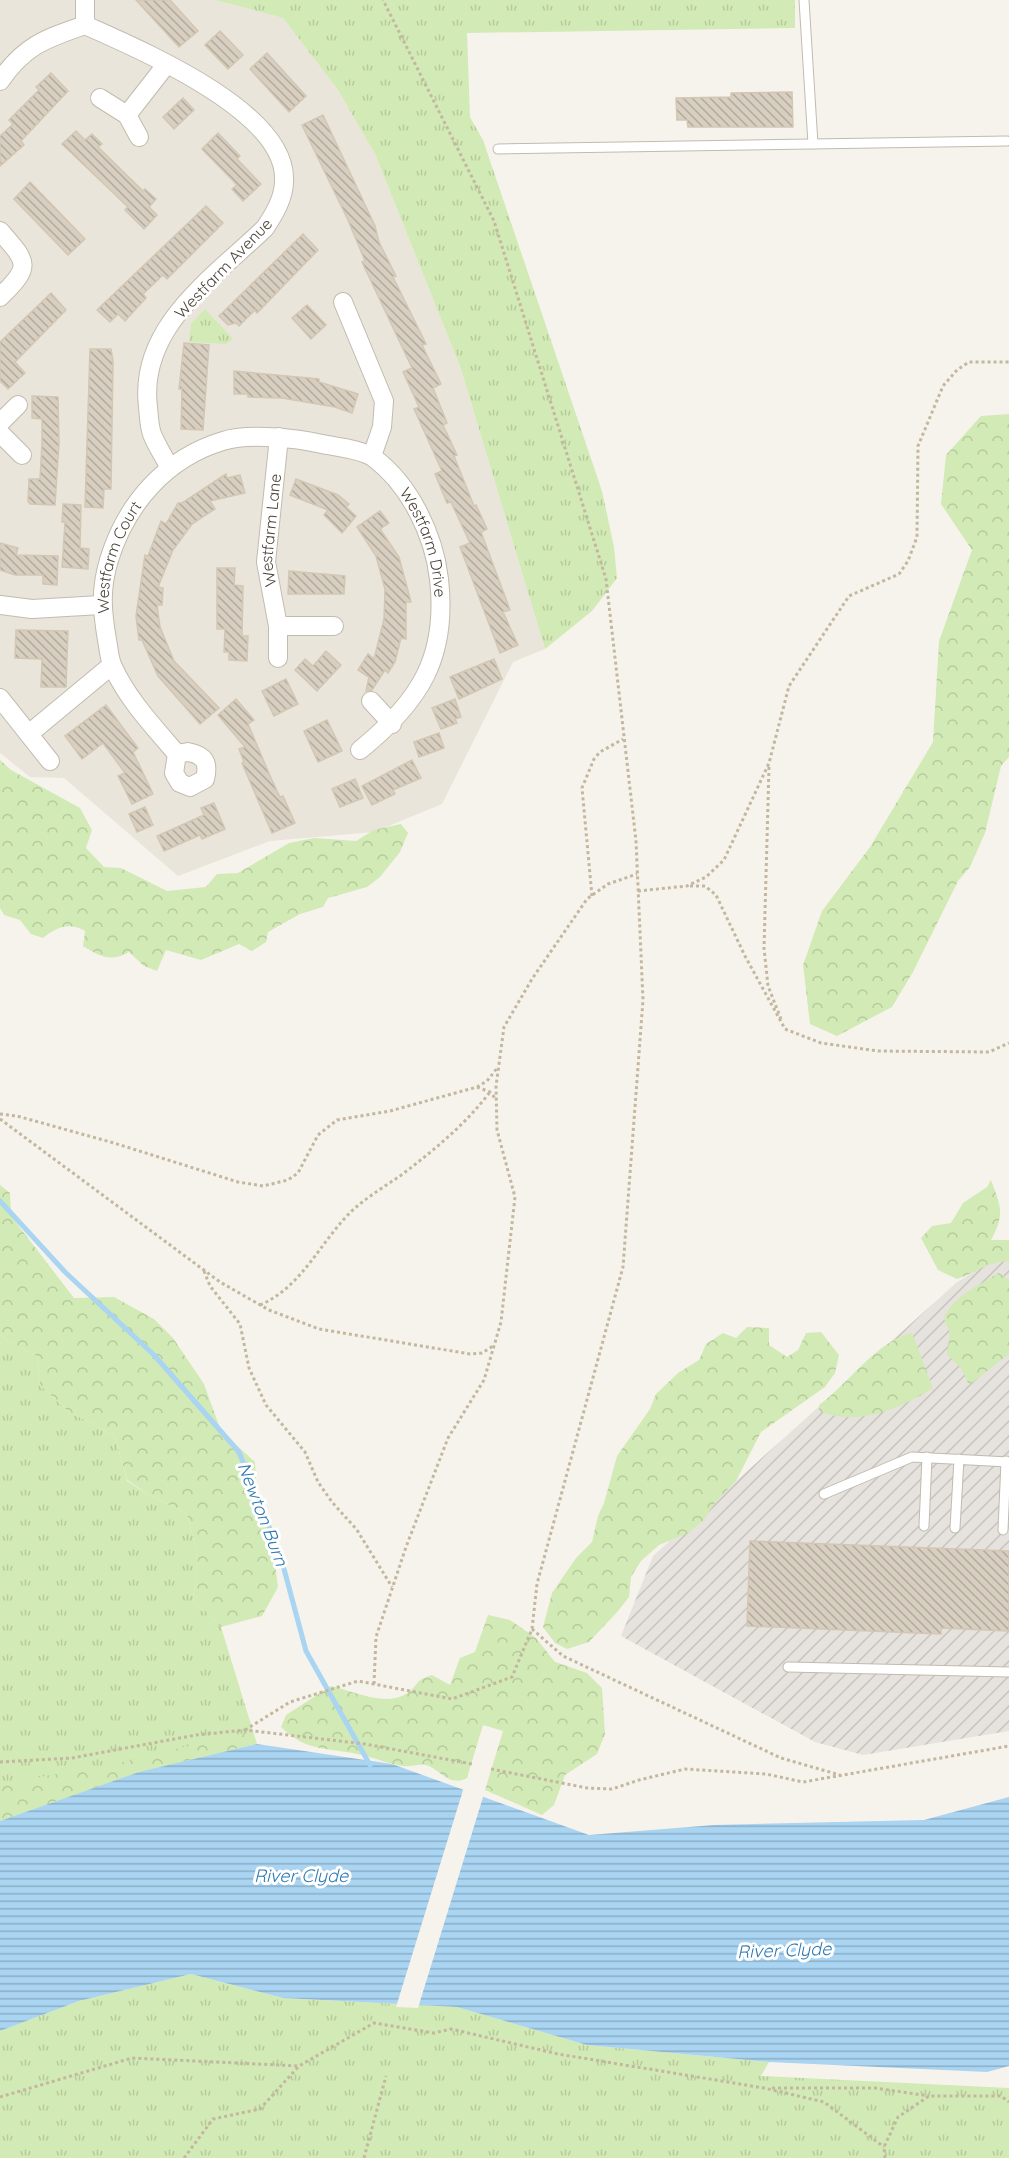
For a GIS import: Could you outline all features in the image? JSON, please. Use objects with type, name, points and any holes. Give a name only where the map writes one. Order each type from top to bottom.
[{"type":"street","points":[[0,81],[12,64],[38,42],[85,25],[85,0]]},
{"type":"street","name":"Westfarm Avenue","points":[[85,25],[199,81],[233,103],[271,142],[281,160],[285,177],[276,213],[265,228],[184,304],[163,332],[150,361],[147,393],[152,433],[169,467]]},
{"type":"street","points":[[127,115],[166,65]]},
{"type":"street","points":[[100,98],[127,115],[139,137]]},
{"type":"street","points":[[0,231],[22,256],[25,265],[23,273],[0,297]]},
{"type":"street","points":[[279,437],[372,456],[382,427],[384,401],[343,303]]},
{"type":"street","points":[[0,423],[18,405]]},
{"type":"street","points":[[0,433],[22,455]]},
{"type":"street","name":"Westfarm Court","points":[[177,754],[128,693],[112,665],[101,605],[105,574],[122,525],[134,505],[169,467],[224,440],[279,437]]},
{"type":"street","name":"Westfarm Lane","points":[[278,658],[278,626],[266,562],[279,437]]},
{"type":"street","name":"Westfarm Drive","points":[[360,750],[392,724],[423,682],[435,653],[441,599],[437,567],[429,537],[403,485],[372,456]]},
{"type":"street","points":[[0,605],[32,609],[101,605]]},
{"type":"street","points":[[278,626],[334,626]]},
{"type":"street","points":[[30,733],[112,665]]},
{"type":"street","points":[[0,698],[50,761]]},
{"type":"street","points":[[371,701],[392,724]]},
{"type":"lane","points":[[804,0],[813,144]]},
{"type":"lane","points":[[498,149],[1007,141]]},
{"type":"lane","points":[[825,1494],[912,1457],[1007,1461],[1002,1530]]},
{"type":"lane","points":[[924,1526],[927,1457]]},
{"type":"lane","points":[[955,1528],[959,1459]]},
{"type":"lane","points":[[788,1667],[1009,1672]]},
{"type":"path","points":[[244,1730],[290,1702],[358,1681],[452,1699],[512,1677],[532,1629],[537,1584],[623,1267],[643,1000],[637,874],[606,579],[494,221],[382,0]]},
{"type":"path","points":[[687,886],[706,877],[724,861],[769,763],[789,686],[823,638],[839,609],[849,596],[898,574],[908,561],[917,537],[918,446],[943,386],[957,370],[969,362],[1009,362]]},
{"type":"path","points":[[592,896],[582,788],[594,759],[600,752],[624,739]]},
{"type":"path","points":[[769,763],[764,948],[768,986],[785,1029]]},
{"type":"path","points":[[374,1684],[376,1637],[392,1587],[448,1438],[484,1380],[501,1322],[515,1197],[497,1130],[496,1099],[504,1027],[532,979],[592,896],[608,884],[637,874]]},
{"type":"path","points":[[638,891],[705,886],[716,895],[745,956],[785,1029],[821,1043],[878,1051],[989,1052],[1009,1043]]},
{"type":"path","points":[[0,1114],[18,1116],[238,1182],[263,1186],[288,1180],[298,1173],[318,1135],[337,1120],[390,1111],[477,1087],[487,1081],[499,1065]]},
{"type":"path","points":[[477,1087],[490,1092],[496,1099]]},
{"type":"path","points":[[260,1305],[276,1298],[300,1276],[355,1208],[454,1132],[474,1113],[490,1092]]},
{"type":"path","points":[[0,1119],[204,1271],[260,1305],[297,1322],[319,1329],[470,1354],[482,1353],[495,1345]]},
{"type":"path","points":[[204,1271],[210,1286],[240,1324],[249,1368],[266,1405],[304,1452],[318,1482],[357,1530],[392,1587]]},
{"type":"path","points":[[532,1629],[563,1656],[781,1758],[841,1775]]},
{"type":"path","points":[[0,1762],[72,1758],[196,1735],[244,1730],[364,1744],[472,1764]]},
{"type":"path","points":[[491,1769],[587,1788],[612,1790],[639,1780],[685,1769],[766,1774],[803,1782],[1009,1746]]},
{"type":"path","points":[[184,2158],[213,2119],[260,2109],[299,2066],[374,2023],[434,2033],[451,2029],[558,2054],[764,2088],[824,2102],[884,2147]]},
{"type":"path","points":[[0,2097],[132,2058],[299,2066]]},
{"type":"path","points":[[364,2158],[386,2076]]},
{"type":"path","points":[[764,2088],[875,2088],[929,2096],[1009,2097]]},
{"type":"path","points":[[885,2158],[884,2147],[898,2117],[929,2096]]},
{"type":"path","points":[[1001,2096],[1009,2102]]},
{"type":"shaded area","points":[[0,0],[215,0],[283,18],[338,90],[375,154],[461,369],[545,649],[513,662],[442,804],[374,832],[270,841],[178,876],[64,778],[30,777],[0,753]]},
{"type":"shaded area","points":[[1009,1249],[1009,1731],[863,1755],[815,1742],[621,1636],[653,1556],[956,1283]]},
{"type":"green space","points":[[215,0],[795,0],[795,28],[467,33],[470,117],[483,140],[602,491],[614,547],[617,578],[592,611],[545,649],[461,369],[375,154],[338,90],[283,18]]},
{"type":"green space","points":[[205,309],[233,339],[226,344],[189,342],[191,324]]},
{"type":"green space","points":[[1009,414],[1009,757],[1001,766],[985,833],[970,867],[958,881],[913,972],[892,1007],[837,1036],[810,1024],[803,965],[822,911],[870,847],[933,742],[939,641],[972,550],[941,504],[946,455],[981,416]]},
{"type":"green space","points":[[0,760],[11,770],[80,808],[92,830],[86,848],[104,867],[121,868],[167,891],[206,887],[217,874],[238,873],[289,843],[314,838],[356,841],[374,830],[401,824],[408,833],[400,852],[380,877],[367,887],[328,898],[323,907],[300,914],[268,932],[266,942],[252,951],[239,944],[201,960],[166,950],[157,971],[144,966],[129,952],[111,958],[94,953],[83,946],[85,931],[79,928],[63,927],[43,938],[31,934],[20,920],[4,915],[0,908]]},
{"type":"green space","points":[[991,1180],[997,1197],[1000,1217],[991,1240],[1009,1240],[1009,1261],[988,1265],[957,1279],[938,1270],[921,1238],[932,1226],[951,1223],[963,1203],[987,1187]]},
{"type":"green space","points":[[0,1185],[10,1193],[11,1216],[74,1298],[114,1297],[154,1319],[173,1338],[204,1384],[221,1431],[255,1462],[257,1494],[272,1540],[278,1587],[262,1616],[221,1627],[193,1600],[198,1556],[187,1514],[151,1496],[127,1480],[115,1436],[68,1411],[40,1385],[37,1356],[7,1341],[0,1334]]},
{"type":"green space","points":[[999,1273],[1009,1280],[1009,1354],[969,1385],[961,1368],[947,1354],[950,1333],[944,1319],[947,1311],[959,1298]]},
{"type":"green space","points":[[747,1327],[769,1328],[769,1345],[787,1357],[798,1350],[806,1333],[821,1332],[839,1355],[835,1373],[825,1387],[761,1432],[736,1481],[716,1501],[703,1521],[688,1533],[659,1545],[641,1561],[631,1577],[629,1597],[589,1642],[567,1649],[555,1643],[543,1627],[552,1593],[576,1558],[592,1542],[617,1456],[650,1409],[656,1394],[678,1373],[699,1360],[706,1344],[723,1333],[736,1338]]},
{"type":"green space","points":[[912,1333],[933,1388],[893,1409],[864,1416],[849,1417],[819,1411],[819,1405],[875,1353],[887,1344]]},
{"type":"green space","points":[[0,1334],[7,1341],[37,1356],[40,1385],[68,1411],[115,1436],[127,1481],[187,1514],[198,1556],[193,1600],[221,1627],[257,1744],[139,1772],[0,1821]]},
{"type":"green space","points":[[488,1615],[510,1620],[536,1638],[555,1662],[587,1673],[602,1688],[605,1734],[597,1754],[565,1775],[554,1805],[542,1815],[485,1790],[503,1731],[483,1725],[467,1778],[455,1781],[425,1765],[402,1766],[362,1755],[309,1745],[281,1727],[286,1715],[331,1686],[369,1697],[389,1699],[406,1694],[419,1681],[432,1675],[450,1685],[460,1658],[475,1652]]},
{"type":"green space","points":[[247,1733],[248,1746],[139,1772],[0,1821],[0,1784],[120,1763]]},
{"type":"green space","points":[[191,1974],[283,1998],[457,2007],[587,2045],[769,2062],[761,2076],[1009,2088],[1009,2158],[0,2158],[0,2031],[79,2001]]},
{"type":"water","name":"River Clyde","points":[[257,1744],[392,1764],[589,1835],[714,1825],[924,1820],[1009,1797],[1009,2066],[987,2072],[769,2062],[587,2045],[457,2007],[283,1998],[191,1974],[79,2001],[0,2031],[0,1821],[139,1772]]},
{"type":"pier","points":[[464,1787],[484,1794],[418,2008],[396,2007]]},
{"type":"building","points":[[136,0],[170,0],[198,31],[179,47]]},
{"type":"building","points":[[220,31],[243,55],[228,69],[205,45]]},
{"type":"building","points":[[267,53],[306,96],[289,112],[250,69]]},
{"type":"building","points":[[51,73],[68,91],[21,141],[24,145],[0,166],[0,136],[13,124],[9,120],[39,90],[36,87]]},
{"type":"building","points":[[792,92],[793,127],[688,127],[687,120],[677,120],[676,98],[731,97],[731,93]]},
{"type":"building","points":[[183,98],[194,110],[174,129],[163,117]]},
{"type":"building","points":[[323,115],[375,226],[379,242],[396,276],[393,277],[426,344],[422,345],[441,384],[433,388],[447,423],[443,425],[457,455],[454,456],[474,506],[476,505],[487,529],[481,532],[510,610],[503,612],[518,645],[500,653],[460,547],[470,543],[451,502],[447,503],[435,474],[442,471],[414,409],[419,407],[403,372],[412,368],[362,262],[365,261],[348,220],[302,125]]},
{"type":"building","points":[[76,131],[85,140],[92,134],[102,144],[98,147],[143,191],[145,189],[156,199],[149,207],[157,215],[144,229],[125,210],[128,207],[62,144]]},
{"type":"building","points":[[218,133],[240,156],[237,159],[261,184],[243,201],[232,189],[237,185],[202,149]]},
{"type":"building","points":[[30,182],[85,239],[68,255],[14,199]]},
{"type":"building","points":[[206,206],[223,223],[167,279],[163,275],[143,294],[146,298],[125,321],[118,314],[110,322],[97,310]]},
{"type":"building","points":[[303,234],[318,250],[257,313],[255,310],[239,326],[236,323],[228,325],[219,316]]},
{"type":"building","points":[[51,293],[66,310],[15,362],[25,373],[8,389],[0,381],[0,342]]},
{"type":"building","points":[[307,305],[326,325],[311,339],[292,318]]},
{"type":"building","points":[[184,343],[209,345],[203,430],[181,429],[182,389],[179,389]]},
{"type":"building","points":[[90,349],[111,349],[113,361],[111,489],[104,489],[103,508],[85,507]]},
{"type":"building","points":[[234,371],[319,379],[319,382],[358,394],[352,413],[335,407],[282,398],[248,397],[248,394],[234,394]]},
{"type":"building","points":[[32,396],[58,397],[59,443],[55,505],[30,504],[28,501],[29,479],[40,479],[42,443],[42,419],[32,418]]},
{"type":"building","points":[[226,474],[227,478],[240,475],[245,493],[210,501],[215,509],[192,524],[173,550],[158,587],[163,588],[162,605],[157,605],[160,627],[174,661],[219,708],[200,724],[158,676],[142,640],[139,640],[136,616],[145,555],[148,556],[161,521],[166,524],[178,503],[182,503]]},
{"type":"building","points":[[296,479],[338,495],[349,504],[346,507],[356,516],[342,533],[324,515],[328,510],[290,495]]},
{"type":"building","points":[[63,504],[81,505],[80,548],[89,549],[88,569],[62,567],[65,522],[62,522]]},
{"type":"building","points":[[380,511],[389,523],[380,529],[399,557],[411,602],[406,602],[406,639],[401,638],[395,662],[388,673],[385,670],[372,690],[366,691],[369,677],[358,670],[368,654],[374,659],[384,619],[385,589],[376,556],[357,527]]},
{"type":"building","points":[[0,543],[18,548],[16,555],[58,556],[57,585],[43,584],[43,575],[15,575],[0,570]]},
{"type":"building","points":[[217,568],[235,568],[234,585],[243,586],[242,636],[248,636],[247,661],[229,660],[229,652],[224,652],[225,629],[217,629]]},
{"type":"building","points":[[289,571],[345,576],[344,594],[288,594]]},
{"type":"building","points":[[16,630],[68,631],[66,687],[41,687],[42,659],[15,658]]},
{"type":"building","points":[[326,651],[341,665],[317,691],[295,670],[305,659],[313,666]]},
{"type":"building","points":[[494,659],[502,679],[459,699],[450,677]]},
{"type":"building","points":[[286,679],[298,704],[274,716],[262,691]]},
{"type":"building","points":[[236,699],[254,720],[248,724],[280,797],[283,796],[295,823],[272,833],[242,763],[244,762],[239,749],[245,747],[218,715]]},
{"type":"building","points":[[455,699],[461,717],[455,719],[457,723],[441,729],[432,708]]},
{"type":"building","points":[[106,705],[138,748],[133,752],[153,794],[132,804],[118,776],[125,773],[103,743],[82,759],[65,736]]},
{"type":"building","points":[[327,720],[342,751],[318,762],[304,731]]},
{"type":"building","points":[[439,733],[444,748],[419,757],[414,742]]},
{"type":"building","points":[[412,760],[421,778],[393,790],[395,794],[372,805],[362,786]]},
{"type":"building","points":[[355,779],[363,798],[340,807],[332,789]]},
{"type":"building","points":[[214,803],[225,829],[202,839],[200,835],[164,851],[157,836],[204,815],[201,808]]},
{"type":"building","points":[[145,807],[153,825],[137,832],[129,814]]},
{"type":"building","points":[[750,1541],[1009,1551],[1009,1631],[941,1628],[941,1634],[747,1626]]},
{"type":"waterway","name":"Newton Burn","points":[[0,1201],[65,1272],[154,1355],[239,1452],[280,1554],[306,1651],[370,1765]]}]
